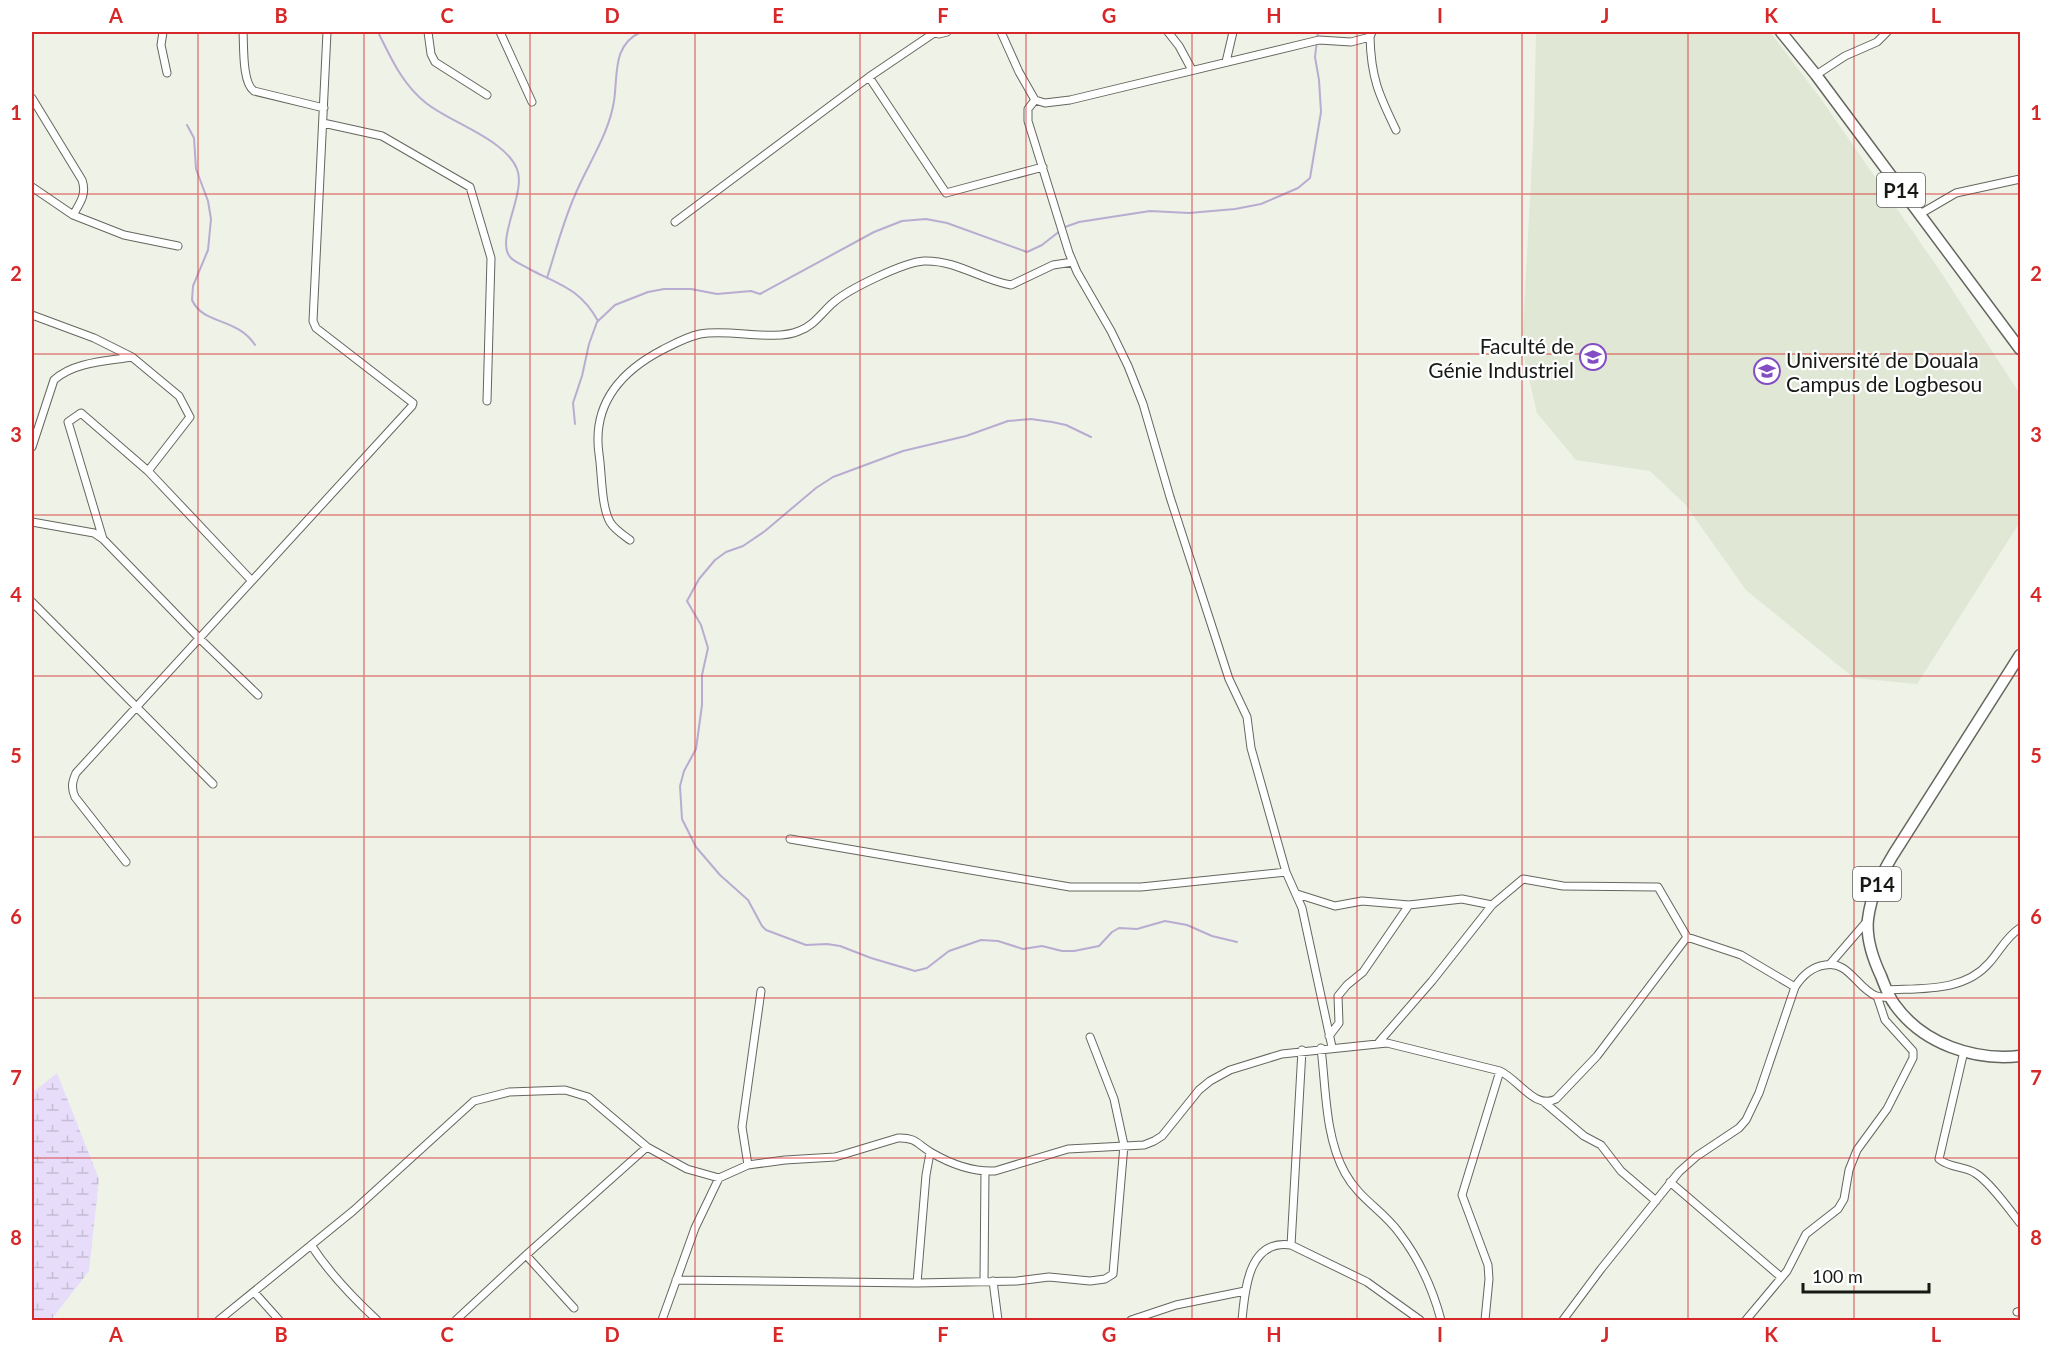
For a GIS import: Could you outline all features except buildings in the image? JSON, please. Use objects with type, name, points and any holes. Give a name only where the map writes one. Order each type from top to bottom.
[{"type":"main road","name":"P14","points":[[1781,32],[1816,75],[2019,345]]},
{"type":"main road","name":"P14","points":[[2020,655],[1893,855],[1879,880],[1868,920],[1872,953],[1884,995],[1904,1016],[1925,1034],[1964,1051],[1994,1057],[2020,1056]]},
{"type":"street","points":[[163,32],[160,45],[167,73]]},
{"type":"street","points":[[243,32],[247,81],[250,89],[324,108]]},
{"type":"street","points":[[126,862],[75,797],[72,782],[76,773],[413,403],[316,328],[313,321],[327,32]]},
{"type":"street","points":[[428,32],[431,54],[435,62],[487,95]]},
{"type":"street","points":[[500,32],[532,102]]},
{"type":"street","points":[[675,222],[932,32],[939,34],[947,32]]},
{"type":"street","points":[[1001,32],[1035,100],[1045,103],[1070,100],[1319,40],[1351,42],[1371,34],[1372,67],[1378,92],[1396,130]]},
{"type":"street","points":[[1168,32],[1179,46],[1192,70]]},
{"type":"street","points":[[1226,62],[1233,32]]},
{"type":"street","points":[[1816,75],[1845,56],[1878,42],[1887,32]]},
{"type":"street","points":[[869,77],[946,193],[1043,167]]},
{"type":"street","points":[[32,98],[82,180],[84,192],[73,215]]},
{"type":"street","points":[[1035,100],[1028,109],[1028,121],[1073,262],[1111,331],[1143,404],[1170,497],[1229,679],[1247,717],[1251,748],[1286,872],[1297,894],[1306,921],[1332,1047]]},
{"type":"street","points":[[323,123],[382,136],[470,187],[491,258],[487,401]]},
{"type":"street","points":[[1920,214],[1956,193],[2020,179]]},
{"type":"street","points":[[32,188],[73,215],[124,235],[178,246]]},
{"type":"street","points":[[630,540],[610,522],[606,511],[598,448],[599,422],[611,392],[621,379],[651,356],[679,341],[700,334],[776,335],[798,332],[807,328],[840,297],[908,264],[925,261],[961,266],[1011,285],[1053,265],[1073,262]]},
{"type":"street","points":[[32,315],[94,338],[132,357],[179,396],[190,417],[148,471]]},
{"type":"street","points":[[32,447],[54,380],[60,374],[76,368],[132,357]]},
{"type":"street","points":[[103,539],[68,422],[81,413],[148,471],[251,580]]},
{"type":"street","points":[[32,522],[94,533],[103,539],[258,696]]},
{"type":"street","points":[[32,602],[213,784]]},
{"type":"street","points":[[790,839],[1070,887],[1141,887],[1286,872]]},
{"type":"street","points":[[1378,1042],[1432,981],[1492,905],[1523,879],[1563,886],[1654,886],[1660,889],[1687,937],[1742,955],[1795,987]]},
{"type":"street","points":[[1297,894],[1329,905],[1362,901],[1409,905],[1462,899],[1492,905]]},
{"type":"street","points":[[1329,1036],[1339,1023],[1338,996],[1363,972],[1409,905]]},
{"type":"street","points":[[1830,964],[1868,920]]},
{"type":"street","points":[[1563,1320],[1670,1182],[1697,1156],[1739,1128],[1746,1120],[1759,1093],[1795,987],[1809,971],[1820,966],[1838,965],[1869,992],[1884,995],[1951,986],[1968,980],[1983,970],[2007,939],[2020,928]]},
{"type":"street","points":[[1544,1102],[1556,1099],[1597,1056],[1687,937]]},
{"type":"street","points":[[748,1165],[742,1127],[761,991]]},
{"type":"street","points":[[1746,1320],[1793,1262],[1806,1234],[1838,1209],[1844,1199],[1849,1170],[1857,1150],[1887,1109],[1913,1058],[1913,1051],[1885,1020],[1884,995]]},
{"type":"street","points":[[676,1280],[917,1283],[1055,1277],[1090,1281],[1105,1279],[1113,1274],[1124,1145],[1114,1099],[1090,1037]]},
{"type":"street","points":[[662,1320],[694,1228],[719,1178],[748,1165],[785,1160],[835,1158],[898,1138],[916,1141],[930,1153],[969,1169],[985,1171],[995,1171],[1068,1149],[1144,1145],[1162,1136],[1199,1090],[1220,1074],[1302,1050],[1378,1042],[1508,1074],[1537,1100],[1544,1102],[1584,1136],[1601,1144],[1621,1172],[1656,1201]]},
{"type":"street","points":[[1321,1048],[1330,1125],[1338,1159],[1359,1194],[1400,1234],[1426,1278],[1441,1320]]},
{"type":"street","points":[[1291,1245],[1302,1050]]},
{"type":"street","points":[[1964,1051],[1939,1159],[1946,1164],[1965,1168],[1979,1175],[2020,1223]]},
{"type":"street","points":[[1485,1320],[1488,1265],[1462,1195],[1500,1071]]},
{"type":"street","points":[[219,1320],[353,1211],[474,1101],[489,1096],[509,1092],[565,1090],[588,1097],[647,1147],[687,1169],[719,1178]]},
{"type":"street","points":[[456,1320],[647,1147]]},
{"type":"street","points":[[917,1283],[930,1153]]},
{"type":"street","points":[[984,1281],[985,1171]]},
{"type":"street","points":[[1670,1182],[1781,1277]]},
{"type":"street","points":[[1242,1320],[1245,1291],[1253,1266],[1261,1254],[1272,1246],[1283,1244],[1291,1245],[1367,1282],[1420,1320]]},
{"type":"street","points":[[311,1245],[348,1294],[377,1320]]},
{"type":"street","points":[[526,1255],[574,1308]]},
{"type":"street","points":[[993,1281],[998,1320]]},
{"type":"street","points":[[1131,1320],[1176,1305],[1245,1291]]},
{"type":"street","points":[[254,1292],[279,1320]]},
{"type":"shaded area","name":"Université de Douala Campus de Logbesou","points":[[1536,32],[1770,32],[1821,99],[1940,271],[2020,394],[2020,522],[1917,684],[1854,678],[1746,590],[1685,504],[1650,471],[1576,460],[1537,413],[1522,348],[1534,124]]},
{"type":"green space","points":[[57,1073],[99,1179],[89,1271],[51,1320],[32,1320],[32,1093]]},
{"type":"waterway","points":[[378,32],[398,70],[418,96],[437,110],[490,140],[511,158],[519,179],[506,240],[511,258],[577,295],[585,302],[598,321]]},
{"type":"waterway","points":[[547,278],[571,205],[608,125],[621,53],[625,45],[641,32]]},
{"type":"waterway","points":[[575,424],[573,403],[597,322],[615,305],[648,292],[664,289],[691,289],[717,294],[751,291],[760,294],[874,232],[902,221],[926,219],[947,223],[1027,252],[1042,245],[1065,227],[1079,222],[1150,211],[1189,213],[1235,209],[1261,204],[1298,188],[1310,178],[1321,112],[1315,57],[1318,32]]},
{"type":"waterway","points":[[187,125],[194,138],[196,169],[208,201],[211,219],[208,250],[193,286],[192,300],[204,314],[239,330],[255,345]]},
{"type":"waterway","points":[[1091,437],[1066,425],[1031,419],[1008,421],[966,436],[903,451],[833,477],[816,488],[765,531],[743,546],[726,552],[715,560],[699,579],[687,601],[701,625],[708,648],[702,675],[702,705],[696,749],[684,771],[680,786],[682,819],[696,847],[720,875],[748,900],[766,930],[806,945],[840,946],[915,971],[927,968],[949,951],[981,940],[998,941],[1023,949],[1042,946],[1062,951],[1074,951],[1099,946],[1119,928],[1137,929],[1165,921],[1187,925],[1212,936],[1237,942]]},
{"type":"place","name":"Faculté de Génie Industriel","points":[[1593,357]]},
{"type":"place","name":"Université de Douala Campus de Logbesou","points":[[1767,371]]}]
